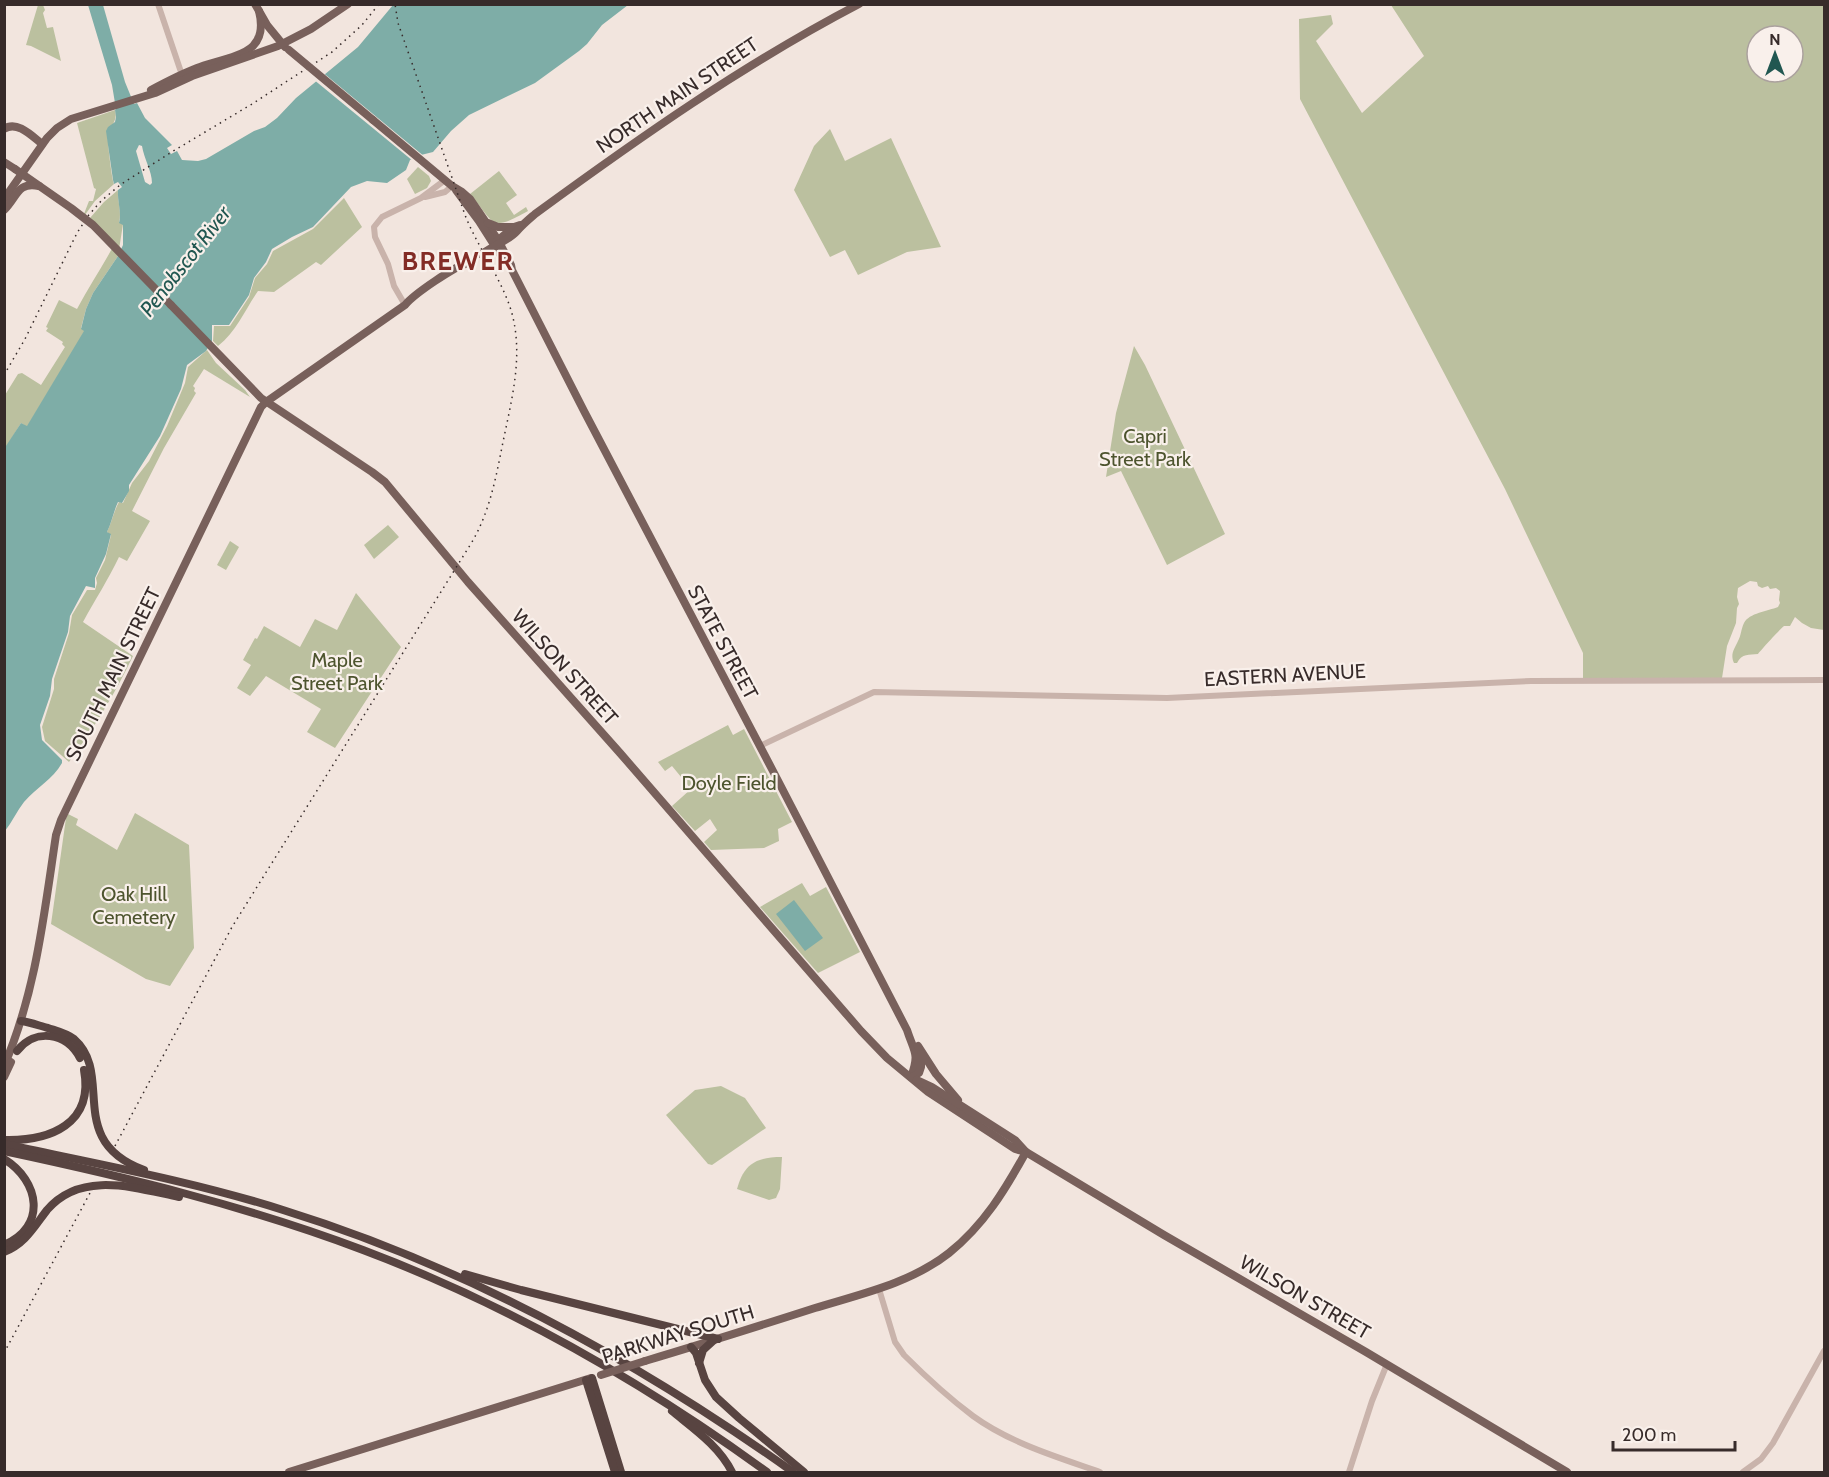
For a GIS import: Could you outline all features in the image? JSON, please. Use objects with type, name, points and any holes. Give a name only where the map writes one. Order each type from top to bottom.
[{"type":"highway","points":[[4,1142],[30,1140],[53,1134],[70,1122],[80,1107],[86,1085],[85,1071],[72,1046],[23,1023]]},
{"type":"highway","points":[[23,1023],[67,1035],[82,1049],[90,1071],[97,1124],[103,1139],[113,1152],[135,1166],[184,1183]]},
{"type":"highway","points":[[16,1051],[25,1042],[34,1038],[42,1035],[54,1036]]},
{"type":"highway","points":[[4,1142],[184,1183],[288,1211],[491,1282],[716,1339]]},
{"type":"highway","points":[[4,1151],[149,1184],[253,1212],[350,1245],[446,1284],[534,1325],[631,1380],[694,1420],[767,1473]]},
{"type":"highway","points":[[4,1160],[17,1168],[26,1179],[34,1202],[27,1228],[17,1238],[4,1245]]},
{"type":"highway","points":[[4,1252],[24,1240],[57,1200],[68,1192],[84,1187],[102,1185],[130,1188],[253,1212]]},
{"type":"highway","points":[[396,1250],[489,1290],[598,1347],[678,1395],[793,1473]]},
{"type":"highway","points":[[679,1329],[685,1333],[689,1348],[696,1353],[706,1384],[722,1404],[804,1473]]},
{"type":"highway","points":[[700,1366],[700,1354],[716,1339]]},
{"type":"highway","points":[[593,1377],[615,1473]]},
{"type":"highway","points":[[593,1377],[621,1473]]},
{"type":"highway","points":[[631,1380],[710,1443],[722,1456],[732,1473]]},
{"type":"main road","points":[[182,77],[286,47],[348,4]]},
{"type":"main road","name":"NORTH MAIN STREET","points":[[266,402],[405,305],[414,302],[517,231],[517,226],[625,148],[754,63],[809,30],[859,4]]},
{"type":"main road","points":[[4,210],[18,172],[55,130],[71,120],[132,99],[251,48],[260,34],[261,23],[257,8]]},
{"type":"main road","name":"STATE STREET","points":[[257,8],[286,47],[462,192],[487,222],[507,266],[512,270],[907,1030],[936,1074],[967,1109]]},
{"type":"main road","points":[[4,129],[10,125],[16,126],[42,144]]},
{"type":"main road","name":"WILSON STREET","points":[[5,163],[93,225],[266,402],[385,482],[468,582],[612,744],[825,991],[887,1058],[928,1092],[1015,1149],[1026,1152],[1387,1364],[1567,1473]]},
{"type":"main road","name":"STATE STREET","points":[[449,183],[498,243]]},
{"type":"main road","points":[[7,199],[26,185],[41,187]]},
{"type":"main road","points":[[487,222],[498,227],[517,226]]},
{"type":"main road","name":"SOUTH MAIN STREET","points":[[4,1066],[35,990],[34,975],[56,835],[63,816],[232,465],[261,407],[266,402]]},
{"type":"main road","name":"SOUTH MAIN STREET","points":[[4,1077],[16,1051],[23,1023]]},
{"type":"main road","name":"STATE STREET","points":[[907,1030],[916,1056],[916,1065],[911,1077]]},
{"type":"main road","points":[[911,1077],[919,1073],[921,1066],[918,1046]]},
{"type":"main road","name":"WILSON STREET","points":[[911,1077],[932,1087],[1015,1140],[1026,1152]]},
{"type":"main road","name":"PARKWAY SOUTH","points":[[289,1473],[879,1289],[907,1278],[928,1267],[966,1239],[997,1202],[1026,1152]]},
{"type":"street","points":[[158,4],[182,77]]},
{"type":"street","points":[[405,305],[394,286],[388,264],[375,237],[374,227],[377,221],[384,216],[449,183]]},
{"type":"street","name":"EASTERN AVENUE","points":[[760,746],[874,692],[1167,698],[1531,681],[1824,680]]},
{"type":"street","points":[[879,1289],[895,1342],[904,1355],[974,1416],[1042,1452],[1100,1473]]},
{"type":"street","points":[[1743,1473],[1761,1459],[1773,1443],[1824,1351]]},
{"type":"street","points":[[1348,1473],[1387,1364]]},
{"type":"green space","points":[[38,5],[43,5],[45,10],[43,13],[47,28],[53,27],[61,61],[26,45]]},
{"type":"green space","points":[[1391,5],[1824,5],[1824,630],[1811,628],[1795,617],[1790,626],[1784,626],[1758,654],[1743,656],[1737,663],[1734,663],[1733,652],[1746,620],[1778,607],[1780,603],[1780,591],[1776,588],[1770,589],[1768,586],[1762,588],[1757,582],[1750,581],[1738,588],[1739,604],[1736,623],[1727,646],[1722,678],[1583,678],[1583,653],[1505,489],[1300,99],[1299,19],[1331,15],[1333,24],[1316,41],[1362,113],[1424,56]]},
{"type":"green space","points":[[115,110],[115,121],[108,139],[114,184],[95,201],[82,219],[89,201],[93,201],[96,189],[77,123]]},
{"type":"green space","points":[[830,129],[845,161],[891,138],[941,247],[907,252],[858,275],[845,250],[830,257],[794,190],[814,146]]},
{"type":"green space","points":[[418,167],[429,176],[431,181],[427,188],[415,194],[407,179]]},
{"type":"green space","points":[[499,171],[517,195],[506,203],[514,215],[526,207],[528,211],[499,223],[489,218],[470,194]]},
{"type":"green space","points":[[118,190],[119,222],[123,224],[118,256],[93,293],[81,328],[85,331],[27,427],[21,423],[5,449],[5,395],[18,374],[22,373],[41,385],[65,347],[63,342],[46,331],[48,328],[46,327],[59,300],[77,309],[115,243],[90,218]]},
{"type":"green space","points":[[344,198],[362,227],[321,265],[316,262],[274,292],[258,291],[235,327],[218,346],[213,341],[214,326],[230,326],[249,297],[255,278],[267,264],[273,251],[313,229]]},
{"type":"green space","name":"Capri Street Park","points":[[1134,346],[1225,534],[1167,565],[1121,471],[1106,477],[1116,413]]},
{"type":"green space","points":[[207,350],[216,363],[250,397],[204,369],[193,386],[196,393],[164,448],[132,511],[150,521],[127,561],[119,557],[83,622],[133,656],[104,710],[69,762],[45,741],[42,727],[72,615],[87,590],[95,590],[96,578],[105,560],[111,535],[107,532],[119,502],[123,503],[132,483],[149,461],[167,426],[185,383],[188,367]]},
{"type":"green space","points":[[388,525],[399,537],[374,559],[364,545]]},
{"type":"green space","points":[[230,541],[239,547],[226,570],[217,565]]},
{"type":"green space","name":"Maple Street Park","points":[[356,593],[401,647],[335,748],[307,732],[321,709],[266,676],[250,696],[237,688],[251,665],[243,660],[264,626],[300,647],[315,619],[337,630]]},
{"type":"green space","name":"Doyle Field","points":[[728,725],[733,735],[744,729],[792,822],[778,829],[779,841],[764,848],[711,850],[704,842],[717,830],[710,819],[695,831],[672,806],[691,789],[672,766],[665,771],[658,762]]},
{"type":"green space","name":"Oak Hill Cemetery","points":[[135,813],[189,845],[194,948],[170,986],[146,979],[51,924],[68,814],[78,819],[76,825],[117,850]]},
{"type":"green space","points":[[802,883],[810,896],[826,887],[860,952],[818,973],[760,907]]},
{"type":"green space","points":[[721,1086],[745,1098],[766,1128],[712,1165],[708,1164],[666,1115],[695,1090]]},
{"type":"green space","points":[[782,1157],[780,1189],[776,1198],[769,1200],[737,1189],[743,1173],[753,1163],[765,1158]]},
{"type":"water","name":"Penobscot River","points":[[88,5],[103,5],[125,82],[134,104],[137,103],[145,118],[172,145],[167,148],[171,154],[177,151],[182,160],[198,161],[206,159],[265,127],[277,118],[296,98],[358,47],[393,5],[628,5],[602,25],[579,51],[535,83],[469,115],[433,152],[410,160],[406,170],[387,183],[367,181],[351,187],[313,227],[272,249],[254,278],[249,295],[229,325],[212,325],[212,341],[206,351],[187,365],[181,389],[160,436],[129,485],[129,491],[122,503],[118,502],[107,532],[111,534],[106,554],[95,578],[95,588],[86,586],[70,616],[68,632],[40,725],[42,740],[62,760],[62,763],[54,774],[24,802],[5,831],[4,449],[21,423],[27,426],[84,331],[81,329],[93,293],[123,245],[123,225],[119,223],[118,194],[118,190],[122,187],[118,182],[114,184],[106,131],[115,122],[116,117],[112,85]],"holes":[[[139,145],[142,146],[152,178],[150,185],[145,182],[136,151]]]},
{"type":"water","points":[[794,900],[823,938],[805,951],[776,914]]},
{"type":"pier","points":[[321,71],[425,157],[413,161],[313,79]]},
{"type":"railway","points":[[4,375],[25,339],[77,233],[101,201],[120,185],[332,52],[362,25],[379,4]]},
{"type":"railway","points":[[115,1146],[232,927],[472,542],[488,506],[495,481],[515,376],[517,360],[515,326],[506,298],[465,215],[398,23],[395,4]]},
{"type":"railway","points":[[4,1353],[90,1193]]},
{"type":"district","name":"BREWER","points":[[458,261]]}]
